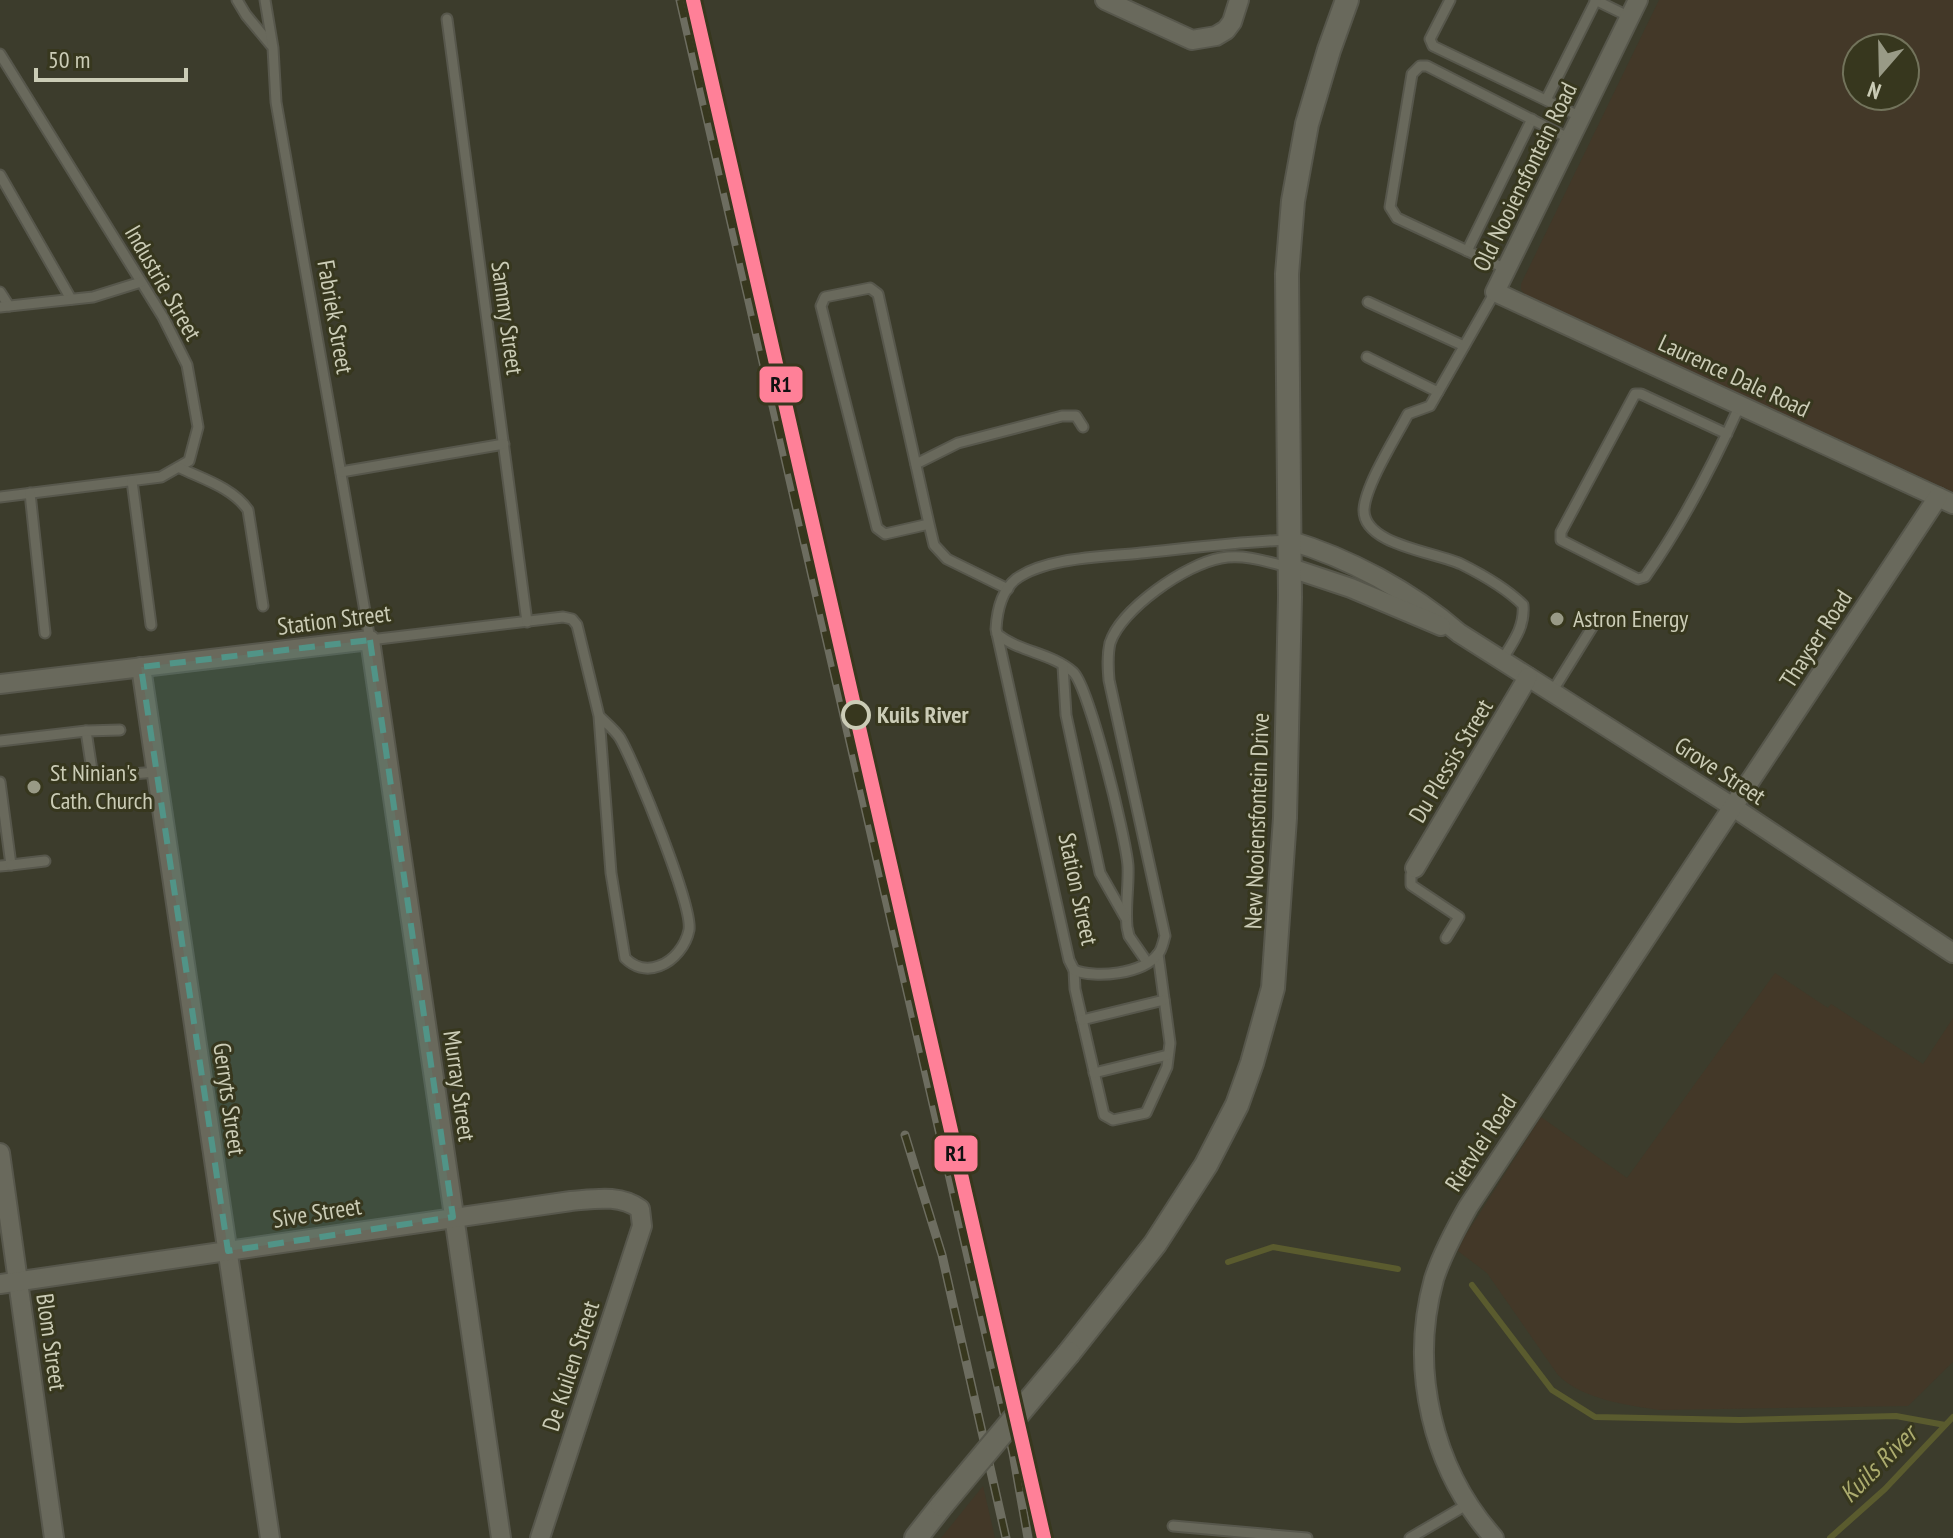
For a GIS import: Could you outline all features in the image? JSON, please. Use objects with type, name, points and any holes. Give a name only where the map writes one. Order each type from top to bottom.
[{"type":"street","points":[[1105,0],[1192,40],[1203,40],[1226,30],[1239,0]]},
{"type":"street","name":"New Nooiensfontein Drive","points":[[916,1538],[1069,1353],[1185,1202],[1232,1115],[1265,1024],[1277,954],[1285,818],[1290,597],[1287,274],[1293,201],[1307,124],[1347,0]]},
{"type":"street","name":"Old Nooiensfontein Road","points":[[1495,292],[1634,8]]},
{"type":"street","name":"Laurence Dale Road","points":[[1495,292],[1946,500]]},
{"type":"street","name":"Thayser Road","points":[[1733,807],[1946,500]]},
{"type":"street","name":"Grove Street","points":[[1288,540],[1319,549],[1425,606],[1459,633],[1733,807],[1953,953]]},
{"type":"street","name":"Grove Street","points":[[1288,567],[1351,588],[1459,633]]},
{"type":"street","name":"Station Street","points":[[0,684],[370,640]]},
{"type":"street","name":"Murray Street","points":[[370,640],[501,1538]]},
{"type":"street","name":"Gerryts Street","points":[[141,667],[270,1538]]},
{"type":"street","name":"Du Plessis Street","points":[[1415,868],[1528,677]]},
{"type":"street","name":"Rietvlei Road","points":[[1494,1538],[1468,1504],[1439,1444],[1424,1372],[1428,1305],[1442,1257],[1468,1207],[1733,807]]},
{"type":"street","name":"Blom Street","points":[[0,1153],[9,1283],[54,1538]]},
{"type":"street","name":"Sive Street","points":[[9,1283],[453,1217],[605,1198],[623,1200],[640,1209]]},
{"type":"street","name":"De Kuilen Street","points":[[540,1538],[642,1226],[640,1209]]},
{"type":"lane","points":[[237,0],[273,48]]},
{"type":"lane","name":"Fabriek Street","points":[[265,0],[273,48],[276,102],[370,640]]},
{"type":"lane","points":[[1450,0],[1430,43],[1581,117]]},
{"type":"lane","points":[[1546,100],[1595,0],[1634,8]]},
{"type":"lane","name":"Sammy Street","points":[[447,19],[527,622]]},
{"type":"lane","name":"Industrie Street","points":[[0,54],[163,317],[187,365],[198,427],[194,450],[189,461],[180,468]]},
{"type":"lane","points":[[1506,269],[1397,218],[1390,207],[1412,74],[1420,66],[1427,66],[1570,139]]},
{"type":"lane","points":[[1467,251],[1532,119]]},
{"type":"lane","points":[[0,175],[71,299]]},
{"type":"lane","points":[[0,292],[4,307],[93,297],[141,282]]},
{"type":"lane","points":[[929,524],[885,534],[879,532],[821,306],[825,297],[870,288],[878,294],[934,545],[947,559],[1008,589],[1027,572],[1051,564],[1288,540]]},
{"type":"lane","name":"Old Nooiensfontein Road","points":[[1438,392],[1495,292]]},
{"type":"lane","points":[[1368,302],[1464,346]]},
{"type":"lane","points":[[1367,357],[1438,392],[1430,406],[1408,414],[1369,490],[1364,514],[1370,527],[1385,539],[1462,564],[1523,605],[1524,615],[1519,632],[1502,660]]},
{"type":"lane","points":[[1727,434],[1635,394],[1561,532],[1561,540],[1638,579],[1645,577],[1709,473],[1727,434],[1740,405]]},
{"type":"lane","points":[[916,464],[958,443],[1062,416],[1076,416],[1083,427]]},
{"type":"lane","points":[[341,472],[504,444]]},
{"type":"lane","points":[[0,497],[161,477],[180,468],[228,491],[239,498],[248,510],[263,606]]},
{"type":"lane","points":[[132,481],[151,625]]},
{"type":"lane","points":[[30,493],[45,633]]},
{"type":"lane","points":[[1074,970],[1104,1115],[1113,1120],[1140,1115],[1150,1108],[1170,1043],[1158,954],[1165,936],[1109,680],[1110,644],[1121,622],[1136,607],[1201,564],[1218,558],[1243,556],[1288,567]]},
{"type":"lane","name":"Station Street","points":[[1008,589],[997,611],[997,634],[1069,960],[1074,970],[1093,976],[1128,970],[1158,954]]},
{"type":"lane","name":"Station Street","points":[[370,640],[563,617],[572,619],[577,625],[599,716],[611,873],[625,958],[646,969],[657,967],[669,962],[684,943],[689,931],[689,918],[635,770],[619,735],[599,716]]},
{"type":"lane","points":[[1552,692],[1596,621]]},
{"type":"lane","points":[[997,634],[1008,643],[1063,666],[1081,680],[1106,767],[1128,863],[1126,920],[1129,936],[1147,962]]},
{"type":"lane","points":[[1063,666],[1066,715],[1100,873],[1126,920]]},
{"type":"lane","points":[[0,741],[120,730]]},
{"type":"lane","points":[[86,731],[93,777],[157,772]]},
{"type":"lane","points":[[0,782],[11,865]]},
{"type":"lane","points":[[0,866],[45,861]]},
{"type":"lane","points":[[1415,868],[1411,885],[1459,917],[1446,938]]},
{"type":"lane","points":[[1082,1020],[1164,1000]]},
{"type":"lane","points":[[1094,1073],[1168,1055]]},
{"type":"lane","points":[[1410,1538],[1468,1504]]},
{"type":"lane","points":[[1173,1526],[1307,1538]]},
{"type":"highlighted area","points":[[370,640],[453,1217],[228,1251],[141,667]]},
{"type":"shaded area","points":[[1659,0],[1953,0],[1953,492],[1526,295],[1521,290],[1521,284]]},
{"type":"shaded area","points":[[1775,973],[1828,1008],[1831,1004],[1923,1064],[1953,1018],[1953,1362],[1908,1406],[1659,1410],[1605,1400],[1579,1390],[1558,1375],[1487,1273],[1458,1251],[1465,1236],[1541,1117],[1627,1178]]},
{"type":"shaded area","points":[[983,1486],[995,1538],[941,1538]]},
{"type":"waterway","points":[[1228,1262],[1273,1247],[1398,1269]]},
{"type":"waterway","points":[[1472,1285],[1552,1390],[1595,1417],[1740,1420],[1896,1416],[1945,1425]]},
{"type":"waterway","name":"Kuils River","points":[[1830,1538],[1885,1489],[1953,1417]]},
{"type":"railway","points":[[680,0],[1013,1453],[1028,1538]]},
{"type":"railway","points":[[905,1135],[942,1255],[1006,1538]]},
{"type":"transit line","name":"R1","points":[[693,0],[1044,1538]]},
{"type":"place","name":"Astron Energy","points":[[1557,619]]},
{"type":"place","name":"Kuils River","points":[[856,715]]},
{"type":"place","name":"St Ninian's Cath. Church","points":[[34,787]]}]
